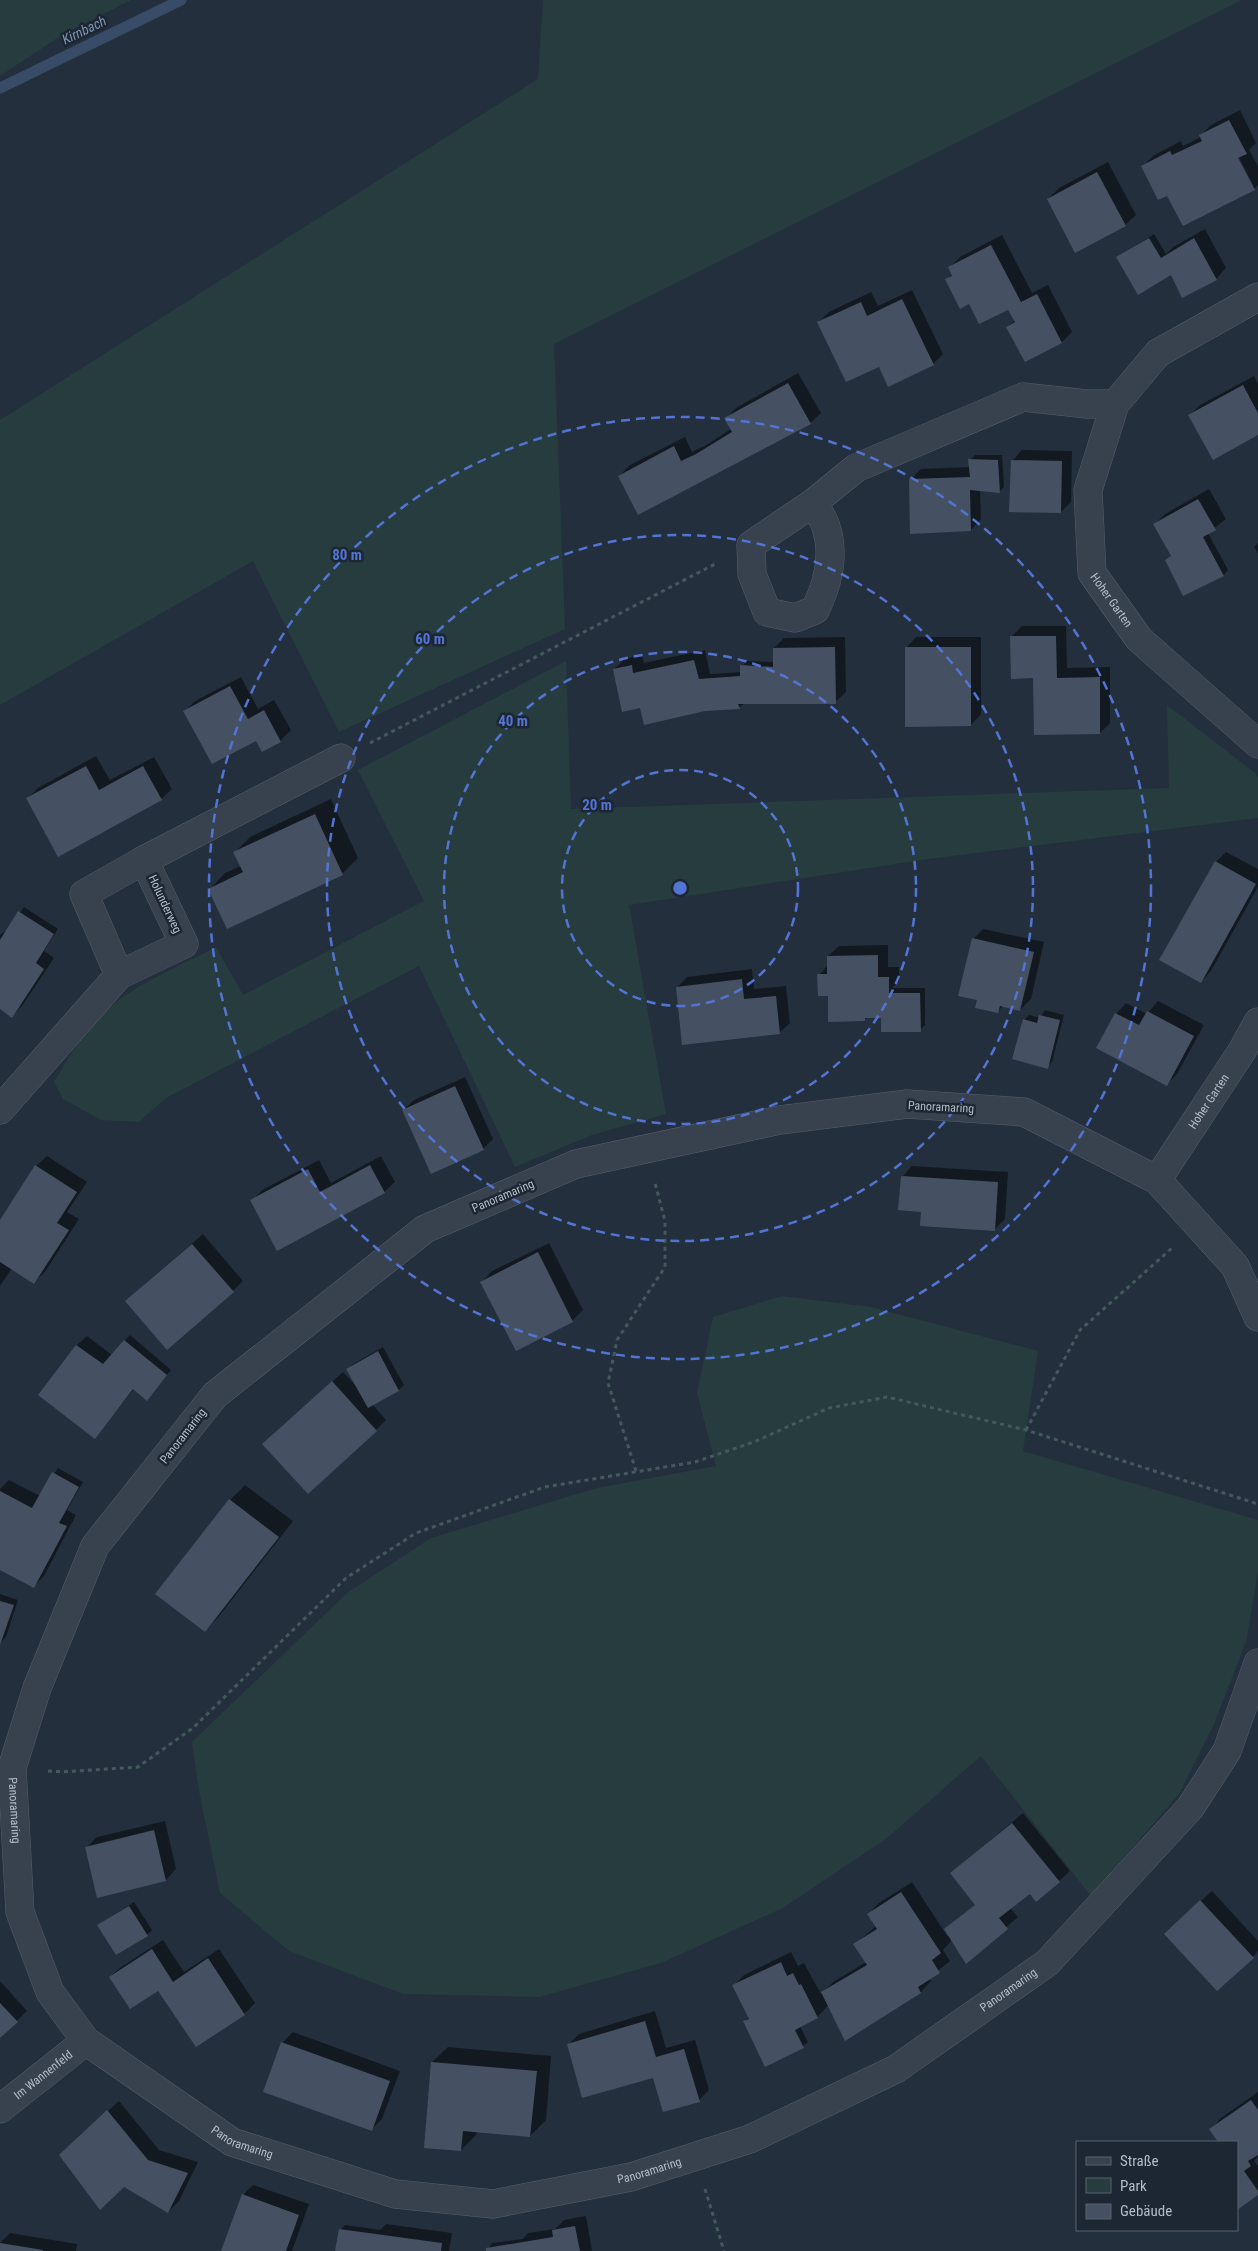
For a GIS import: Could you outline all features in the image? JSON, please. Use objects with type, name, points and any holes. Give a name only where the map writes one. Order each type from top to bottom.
[{"type":"street","name":"Hoher Garten","points":[[1258,297],[1158,353],[1115,404],[1088,490],[1092,573],[1139,639],[1258,744]]},
{"type":"street","points":[[813,503],[826,526],[832,557],[823,595],[815,610],[795,618],[767,612],[752,574],[751,545],[813,503],[856,468],[1023,397],[1087,404],[1115,404]]},
{"type":"street","points":[[144,860],[341,758]]},
{"type":"street","name":"Holunderweg","points":[[0,1110],[95,999],[119,975],[184,944],[144,860],[84,894],[119,975]]},
{"type":"street","name":"Hoher Garten","points":[[1157,1180],[1242,1051],[1258,1022]]},
{"type":"street","name":"Panoramaring","points":[[1258,1317],[1235,1266],[1157,1180],[1024,1112],[907,1104],[780,1120],[576,1164],[425,1229],[215,1395],[95,1546],[6,1767],[20,1912],[50,1992],[86,2040],[232,2142],[394,2194],[493,2204],[631,2177],[750,2139],[896,2069],[1047,1963],[1190,1808],[1227,1751],[1258,1663]]},
{"type":"street","name":"Im Wannenfeld","points":[[0,2110],[86,2040]]},
{"type":"path","points":[[341,758],[751,545]]},
{"type":"path","points":[[636,1471],[608,1383],[617,1340],[665,1267],[665,1221],[644,1150]]},
{"type":"path","points":[[1026,1430],[1080,1330],[1169,1252],[1193,1220]]},
{"type":"path","points":[[6,1767],[62,1772],[138,1767],[193,1728],[346,1578],[416,1533],[545,1487],[695,1462],[754,1442],[829,1408],[887,1397],[1026,1430],[1258,1504]]},
{"type":"path","points":[[696,2156],[724,2251]]},
{"type":"green space","points":[[0,0],[131,0],[62,35],[0,76]]},
{"type":"green space","points":[[543,0],[1242,0],[554,344],[565,629],[339,732],[253,561],[0,705],[0,420],[538,79]]},
{"type":"green space","points":[[566,661],[571,809],[1169,788],[1167,705],[1255,773],[1258,777],[1258,818],[928,859],[629,905],[666,1114],[592,1135],[515,1167],[419,966],[166,1098],[139,1122],[101,1120],[63,1099],[54,1082],[88,1030],[113,1004],[156,977],[216,947],[243,995],[424,901],[358,770]]},
{"type":"green space","points":[[782,1296],[871,1307],[1038,1351],[1023,1451],[1258,1520],[1258,1571],[1246,1642],[1214,1724],[1179,1794],[1091,1896],[981,1756],[886,1839],[783,1908],[661,1963],[539,1997],[403,1994],[289,1951],[220,1893],[199,1791],[192,1742],[347,1593],[431,1538],[597,1488],[716,1466],[697,1393],[713,1317]]},
{"type":"building","points":[[1229,120],[1247,154],[1238,158],[1255,190],[1183,226],[1167,196],[1158,200],[1141,166],[1170,151],[1172,155],[1202,141],[1199,135]]},
{"type":"building","points":[[1097,172],[1126,226],[1075,253],[1047,199]]},
{"type":"building","points":[[1149,238],[1161,258],[1194,238],[1217,280],[1182,298],[1171,275],[1138,295],[1116,257]]},
{"type":"building","points":[[991,245],[1021,302],[1037,294],[1062,343],[1025,362],[1006,327],[1015,322],[1008,310],[979,324],[969,304],[960,309],[945,279],[952,276],[948,267]]},
{"type":"building","points":[[902,299],[934,365],[888,387],[879,367],[846,382],[817,322],[861,302],[867,316]]},
{"type":"building","points":[[788,383],[811,424],[638,515],[618,476],[674,446],[681,461],[696,454],[732,432],[724,418]]},
{"type":"building","points":[[1243,385],[1258,413],[1258,435],[1213,460],[1188,415]]},
{"type":"building","points":[[968,459],[998,460],[1000,493],[970,490],[971,531],[910,534],[909,479],[970,477]]},
{"type":"building","points":[[1011,460],[1062,461],[1061,513],[1009,512]]},
{"type":"building","points":[[1198,499],[1216,530],[1203,537],[1224,576],[1183,596],[1165,560],[1171,556],[1153,524]]},
{"type":"building","points":[[1010,636],[1056,636],[1057,678],[1100,677],[1100,734],[1034,735],[1033,678],[1011,679]]},
{"type":"building","points":[[835,647],[836,704],[738,704],[740,709],[705,711],[644,725],[640,708],[622,712],[613,669],[632,665],[633,673],[694,660],[699,679],[740,676],[740,665],[773,667],[773,648]]},
{"type":"building","points":[[905,647],[971,647],[971,726],[905,727]]},
{"type":"building","points":[[230,686],[248,719],[264,710],[281,742],[262,752],[256,741],[212,764],[183,711]]},
{"type":"building","points":[[86,766],[99,790],[143,766],[162,800],[58,857],[26,798]]},
{"type":"building","points":[[315,814],[343,875],[227,929],[208,889],[243,872],[233,852]]},
{"type":"building","points":[[1215,861],[1256,884],[1201,983],[1159,960]]},
{"type":"building","points":[[18,911],[54,934],[36,963],[44,969],[12,1018],[0,1009],[0,940]]},
{"type":"building","points":[[972,938],[1034,952],[1020,1011],[1000,1006],[998,1013],[975,1008],[977,1000],[958,996]]},
{"type":"building","points":[[878,955],[878,977],[889,977],[889,993],[920,993],[921,1032],[881,1032],[881,1018],[865,1018],[865,1021],[828,1022],[828,996],[818,996],[817,974],[827,974],[827,956]]},
{"type":"building","points":[[742,979],[744,999],[776,996],[780,1034],[682,1045],[676,987]]},
{"type":"building","points":[[1147,1011],[1194,1036],[1167,1086],[1096,1048],[1115,1013],[1139,1025]]},
{"type":"building","points":[[1039,1015],[1060,1020],[1048,1069],[1012,1059],[1023,1019],[1037,1023]]},
{"type":"building","points":[[455,1086],[484,1150],[431,1174],[402,1110]]},
{"type":"building","points":[[35,1165],[77,1192],[57,1223],[69,1230],[34,1284],[0,1262],[0,1220]]},
{"type":"building","points":[[370,1165],[385,1193],[277,1251],[250,1200],[308,1169],[320,1192]]},
{"type":"building","points":[[901,1176],[998,1182],[995,1231],[920,1226],[921,1212],[898,1210]]},
{"type":"building","points":[[192,1244],[234,1292],[167,1350],[125,1301]]},
{"type":"building","points":[[538,1252],[573,1322],[516,1351],[480,1282]]},
{"type":"building","points":[[124,1340],[167,1375],[147,1401],[133,1389],[95,1439],[38,1395],[76,1345],[103,1364]]},
{"type":"building","points":[[378,1351],[399,1391],[368,1408],[346,1369]]},
{"type":"building","points":[[332,1381],[377,1431],[308,1494],[262,1444]]},
{"type":"building","points":[[52,1472],[79,1487],[59,1523],[67,1526],[34,1588],[0,1570],[0,1491],[32,1508]]},
{"type":"building","points":[[229,1499],[279,1537],[205,1632],[155,1594]]},
{"type":"building","points":[[0,1601],[14,1605],[0,1645]]},
{"type":"building","points":[[1012,1823],[1060,1882],[1036,1902],[1030,1894],[999,1918],[1008,1929],[966,1964],[944,1929],[975,1905],[950,1873]]},
{"type":"building","points":[[154,1830],[166,1881],[97,1898],[85,1847]]},
{"type":"building","points":[[901,1892],[941,1953],[932,1960],[940,1973],[918,1987],[921,1993],[845,2041],[821,1992],[867,1965],[853,1944],[877,1929],[867,1914]]},
{"type":"building","points":[[1200,1900],[1254,1958],[1217,1991],[1164,1934]]},
{"type":"building","points":[[129,1906],[148,1936],[116,1955],[97,1925]]},
{"type":"building","points":[[152,1949],[173,1982],[208,1958],[245,2015],[196,2047],[158,1991],[130,2009],[109,1977]]},
{"type":"building","points":[[781,1962],[787,1976],[793,1973],[799,1985],[801,1984],[818,2018],[795,2030],[804,2048],[765,2067],[743,2021],[749,2019],[732,1985]]},
{"type":"building","points":[[0,2003],[18,2022],[0,2038]]},
{"type":"building","points":[[645,2021],[656,2057],[684,2049],[700,2102],[663,2112],[653,2078],[582,2098],[567,2044]]},
{"type":"building","points":[[281,2042],[390,2081],[372,2131],[263,2092]]},
{"type":"building","points":[[431,2062],[537,2071],[530,2137],[463,2131],[461,2151],[424,2148]]},
{"type":"building","points":[[1251,2100],[1258,2110],[1258,2155],[1248,2161],[1251,2166],[1244,2171],[1258,2191],[1258,2195],[1238,2209],[1238,2141],[1217,2141],[1209,2129]]},
{"type":"building","points":[[107,2110],[148,2160],[188,2173],[168,2213],[124,2187],[100,2210],[59,2155]]},
{"type":"building","points":[[242,2194],[299,2215],[286,2251],[221,2251]]},
{"type":"building","points":[[575,2226],[580,2251],[486,2251],[486,2248],[553,2237],[552,2230]]},
{"type":"building","points":[[339,2229],[442,2243],[441,2251],[335,2251]]},
{"type":"building","points":[[0,2243],[43,2250],[43,2251],[0,2251]]},
{"type":"waterway","name":"Kirnbach","points":[[0,88],[181,0]]}]
